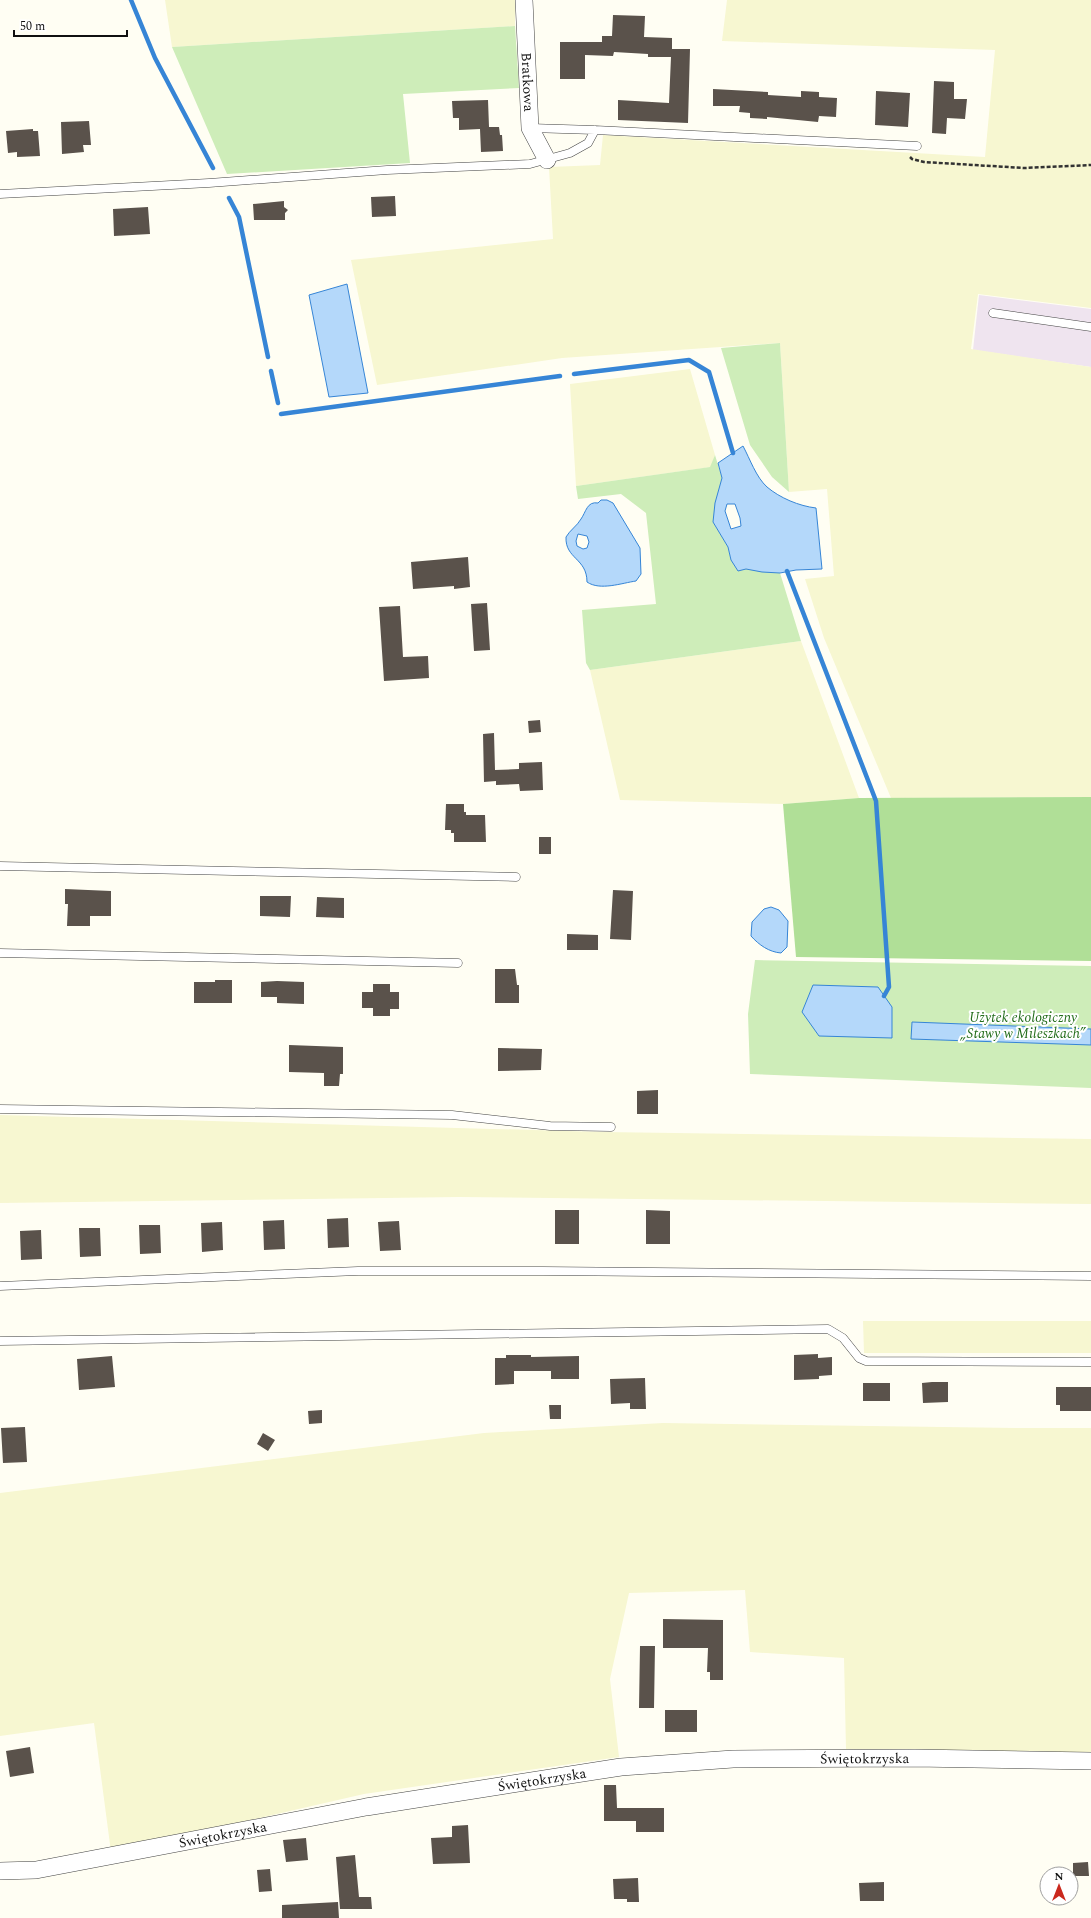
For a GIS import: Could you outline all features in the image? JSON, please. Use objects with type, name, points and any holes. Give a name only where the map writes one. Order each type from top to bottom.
[{"type":"street","name":"Bratkowa","points":[[524,0],[530,128],[547,160]]},
{"type":"street","name":"Świętokrzyska","points":[[0,1871],[36,1870],[366,1807],[621,1767],[733,1758],[915,1758],[1091,1761]]},
{"type":"lane","points":[[530,128],[917,146]]},
{"type":"lane","points":[[0,194],[209,183],[387,170],[530,164],[570,153],[588,143],[595,130]]},
{"type":"lane","points":[[993,312],[1091,327]]},
{"type":"lane","points":[[0,866],[516,877]]},
{"type":"lane","points":[[0,953],[458,963]]},
{"type":"lane","points":[[0,1109],[452,1115],[550,1126],[611,1127]]},
{"type":"lane","points":[[0,1286],[358,1271],[543,1270],[1091,1276]]},
{"type":"lane","points":[[0,1341],[828,1329],[843,1338],[859,1358],[866,1361],[1091,1362]]},
{"type":"path","points":[[901,145],[912,160],[924,162],[1024,168],[1091,165]]},
{"type":"shaded area","points":[[979,295],[1091,309],[1091,367],[973,350]]},
{"type":"green space","points":[[165,0],[515,0],[515,26],[172,47]]},
{"type":"green space","points":[[727,0],[1091,0],[1091,308],[978,294],[971,349],[1091,367],[1091,797],[891,798],[824,638],[805,579],[834,576],[827,489],[789,492],[780,343],[562,358],[377,385],[351,260],[553,239],[549,167],[600,165],[603,135],[985,157],[995,50],[722,41]]},
{"type":"green space","points":[[515,26],[519,88],[403,94],[410,163],[227,174],[172,47]]},
{"type":"green space","points":[[780,343],[789,492],[772,477],[750,445],[721,348]]},
{"type":"green space","points":[[690,369],[715,455],[711,467],[576,486],[570,384]]},
{"type":"green space","points":[[715,455],[722,478],[713,522],[728,547],[731,560],[754,570],[780,573],[801,641],[590,670],[586,663],[582,610],[656,604],[646,513],[621,494],[578,499],[576,486],[710,467]]},
{"type":"green space","points":[[801,641],[859,798],[783,804],[620,800],[590,670]]},
{"type":"green space","points":[[1091,797],[1091,961],[796,957],[783,804],[859,798]]},
{"type":"green space","name":"Użytek ekologiczny „Stawy w Mileszkach”","points":[[755,960],[1091,966],[1091,1088],[750,1074],[748,1014]]},
{"type":"green space","points":[[0,1115],[603,1132],[1091,1139],[1091,1204],[459,1197],[0,1203]]},
{"type":"green space","points":[[863,1321],[1091,1321],[1091,1353],[864,1353]]},
{"type":"green space","points":[[663,1423],[1091,1428],[1091,1754],[846,1749],[844,1658],[750,1652],[745,1590],[629,1593],[610,1679],[619,1757],[364,1794],[111,1852],[94,1723],[0,1736],[0,1493],[484,1433]]},
{"type":"water","points":[[347,284],[368,393],[329,397],[309,295]]},
{"type":"water","points":[[743,446],[756,473],[767,487],[790,501],[816,508],[822,569],[796,570],[780,573],[746,569],[738,571],[731,560],[728,547],[713,522],[715,503],[722,478],[718,463]],"holes":[[[727,504],[735,504],[741,526],[731,529],[725,511]]]},
{"type":"water","points":[[601,500],[607,500],[613,503],[640,548],[641,574],[636,581],[611,586],[592,585],[587,582],[584,568],[569,550],[566,537],[569,532],[583,516],[589,505],[598,503]],"holes":[[[578,534],[587,536],[589,542],[587,548],[583,549],[577,546],[576,541]]]},
{"type":"water","points":[[771,907],[779,910],[788,921],[787,947],[781,953],[764,948],[751,936],[752,922],[764,909]]},
{"type":"water","points":[[813,985],[878,987],[892,1007],[892,1038],[819,1036],[802,1012]]},
{"type":"water","points":[[912,1022],[1091,1029],[1091,1045],[911,1039]]},
{"type":"building","points":[[613,15],[645,16],[644,37],[672,38],[672,49],[690,49],[688,123],[618,120],[618,100],[669,103],[671,57],[648,57],[648,54],[614,52],[613,56],[585,55],[585,79],[560,79],[560,42],[602,42],[602,36],[612,36]]},
{"type":"building","points":[[934,81],[954,82],[954,99],[967,99],[965,119],[947,118],[946,134],[932,133]]},
{"type":"building","points":[[713,89],[768,92],[768,95],[801,97],[801,91],[819,92],[819,97],[837,98],[836,117],[819,116],[818,122],[767,117],[767,119],[750,118],[750,113],[739,112],[740,106],[713,106]]},
{"type":"building","points":[[876,91],[910,93],[908,127],[875,125]]},
{"type":"building","points":[[488,100],[489,127],[499,127],[500,135],[502,135],[503,151],[481,152],[480,129],[459,130],[459,118],[453,118],[452,101]]},
{"type":"building","points":[[89,121],[91,145],[83,145],[84,152],[62,154],[61,122]]},
{"type":"building","points":[[33,129],[33,131],[38,131],[40,156],[17,157],[17,152],[8,153],[6,131]]},
{"type":"building","points":[[395,196],[396,216],[372,217],[371,197]]},
{"type":"building","points":[[284,201],[284,207],[288,210],[285,213],[285,220],[254,220],[253,204]]},
{"type":"building","points":[[148,207],[150,234],[114,236],[113,209]]},
{"type":"building","points":[[468,557],[470,587],[454,589],[454,586],[413,589],[411,562]]},
{"type":"building","points":[[487,603],[490,650],[474,651],[471,604]]},
{"type":"building","points":[[400,606],[403,657],[428,656],[429,678],[384,681],[379,607]]},
{"type":"building","points":[[540,720],[541,732],[529,733],[528,721]]},
{"type":"building","points":[[494,733],[495,770],[519,769],[519,763],[542,762],[543,790],[520,791],[519,784],[496,785],[496,781],[484,782],[483,734]]},
{"type":"building","points":[[446,804],[464,804],[464,812],[466,812],[466,815],[485,815],[486,842],[454,842],[454,833],[451,833],[451,830],[445,830]]},
{"type":"building","points":[[539,837],[551,837],[551,854],[539,854]]},
{"type":"building","points":[[65,889],[111,891],[111,916],[90,916],[90,926],[67,926],[68,904],[65,904]]},
{"type":"building","points":[[613,890],[633,891],[631,940],[610,939]]},
{"type":"building","points":[[260,896],[291,896],[290,917],[260,916]]},
{"type":"building","points":[[317,897],[344,898],[344,918],[316,917]]},
{"type":"building","points":[[567,934],[598,935],[598,950],[567,950]]},
{"type":"building","points":[[495,969],[515,969],[517,985],[519,985],[519,1003],[495,1003]]},
{"type":"building","points":[[215,980],[232,980],[232,1003],[194,1003],[194,982],[215,982]]},
{"type":"building","points":[[261,982],[304,982],[304,1004],[277,1003],[277,997],[261,997]]},
{"type":"building","points":[[373,984],[390,984],[390,992],[399,992],[399,1009],[390,1009],[390,1016],[373,1016],[373,1008],[362,1008],[362,992],[373,992]]},
{"type":"building","points":[[289,1045],[343,1047],[343,1074],[340,1074],[339,1086],[324,1086],[324,1073],[289,1072]]},
{"type":"building","points":[[498,1048],[542,1049],[541,1070],[498,1071]]},
{"type":"building","points":[[658,1090],[658,1114],[637,1114],[637,1091]]},
{"type":"building","points":[[555,1210],[579,1210],[579,1244],[555,1244]]},
{"type":"building","points":[[646,1210],[670,1211],[670,1244],[646,1244]]},
{"type":"building","points":[[348,1218],[349,1247],[328,1248],[327,1219]]},
{"type":"building","points":[[284,1220],[285,1249],[264,1250],[263,1221]]},
{"type":"building","points":[[399,1221],[401,1250],[380,1251],[378,1222]]},
{"type":"building","points":[[222,1222],[223,1250],[202,1252],[201,1223]]},
{"type":"building","points":[[139,1225],[160,1225],[161,1253],[140,1254]]},
{"type":"building","points":[[79,1228],[100,1228],[101,1256],[80,1257]]},
{"type":"building","points":[[41,1230],[42,1259],[21,1260],[20,1231]]},
{"type":"building","points":[[818,1354],[818,1358],[832,1357],[832,1375],[819,1376],[819,1379],[794,1380],[794,1355]]},
{"type":"building","points":[[506,1355],[531,1355],[531,1357],[579,1356],[579,1379],[551,1379],[551,1371],[514,1371],[514,1384],[495,1385],[495,1358],[506,1358]]},
{"type":"building","points":[[112,1356],[115,1387],[79,1390],[77,1359]]},
{"type":"building","points":[[645,1378],[646,1409],[630,1409],[630,1403],[611,1404],[610,1379]]},
{"type":"building","points":[[948,1382],[948,1402],[923,1403],[922,1383]]},
{"type":"building","points":[[863,1383],[890,1383],[890,1401],[863,1401]]},
{"type":"building","points":[[1056,1387],[1091,1387],[1091,1411],[1060,1411],[1060,1405],[1056,1405]]},
{"type":"building","points":[[549,1405],[561,1405],[561,1419],[550,1419]]},
{"type":"building","points":[[322,1410],[322,1423],[309,1424],[308,1411]]},
{"type":"building","points":[[25,1427],[27,1462],[3,1463],[1,1428]]},
{"type":"building","points":[[263,1433],[275,1440],[268,1451],[257,1444]]},
{"type":"building","points":[[663,1619],[723,1620],[723,1680],[710,1680],[710,1672],[707,1672],[708,1648],[663,1648]]},
{"type":"building","points":[[640,1646],[655,1646],[654,1708],[639,1708]]},
{"type":"building","points":[[665,1710],[697,1710],[697,1732],[665,1732]]},
{"type":"building","points":[[30,1747],[34,1773],[10,1777],[6,1751]]},
{"type":"building","points":[[604,1785],[616,1785],[617,1808],[664,1808],[664,1832],[636,1832],[636,1821],[604,1821]]},
{"type":"building","points":[[468,1825],[470,1863],[433,1864],[431,1838],[452,1837],[452,1826]]},
{"type":"building","points":[[306,1838],[308,1860],[286,1862],[283,1840]]},
{"type":"building","points":[[355,1855],[359,1897],[371,1897],[372,1909],[340,1909],[336,1857]]},
{"type":"building","points":[[1088,1862],[1089,1876],[1079,1876],[1079,1866],[1073,1866],[1073,1863]]},
{"type":"building","points":[[270,1869],[272,1891],[259,1892],[257,1870]]},
{"type":"building","points":[[638,1878],[639,1902],[627,1902],[627,1899],[614,1899],[613,1879]]},
{"type":"building","points":[[884,1882],[884,1901],[860,1901],[859,1883]]},
{"type":"building","points":[[338,1902],[339,1918],[282,1918],[282,1905]]},
{"type":"waterway","points":[[131,0],[155,58],[213,168]]},
{"type":"waterway","points":[[229,198],[239,217],[268,357]]},
{"type":"waterway","points":[[574,374],[689,360],[709,372],[733,453]]},
{"type":"waterway","points":[[271,371],[278,403]]},
{"type":"waterway","points":[[281,414],[560,376]]},
{"type":"waterway","points":[[787,571],[876,801],[889,987],[884,996]]}]
